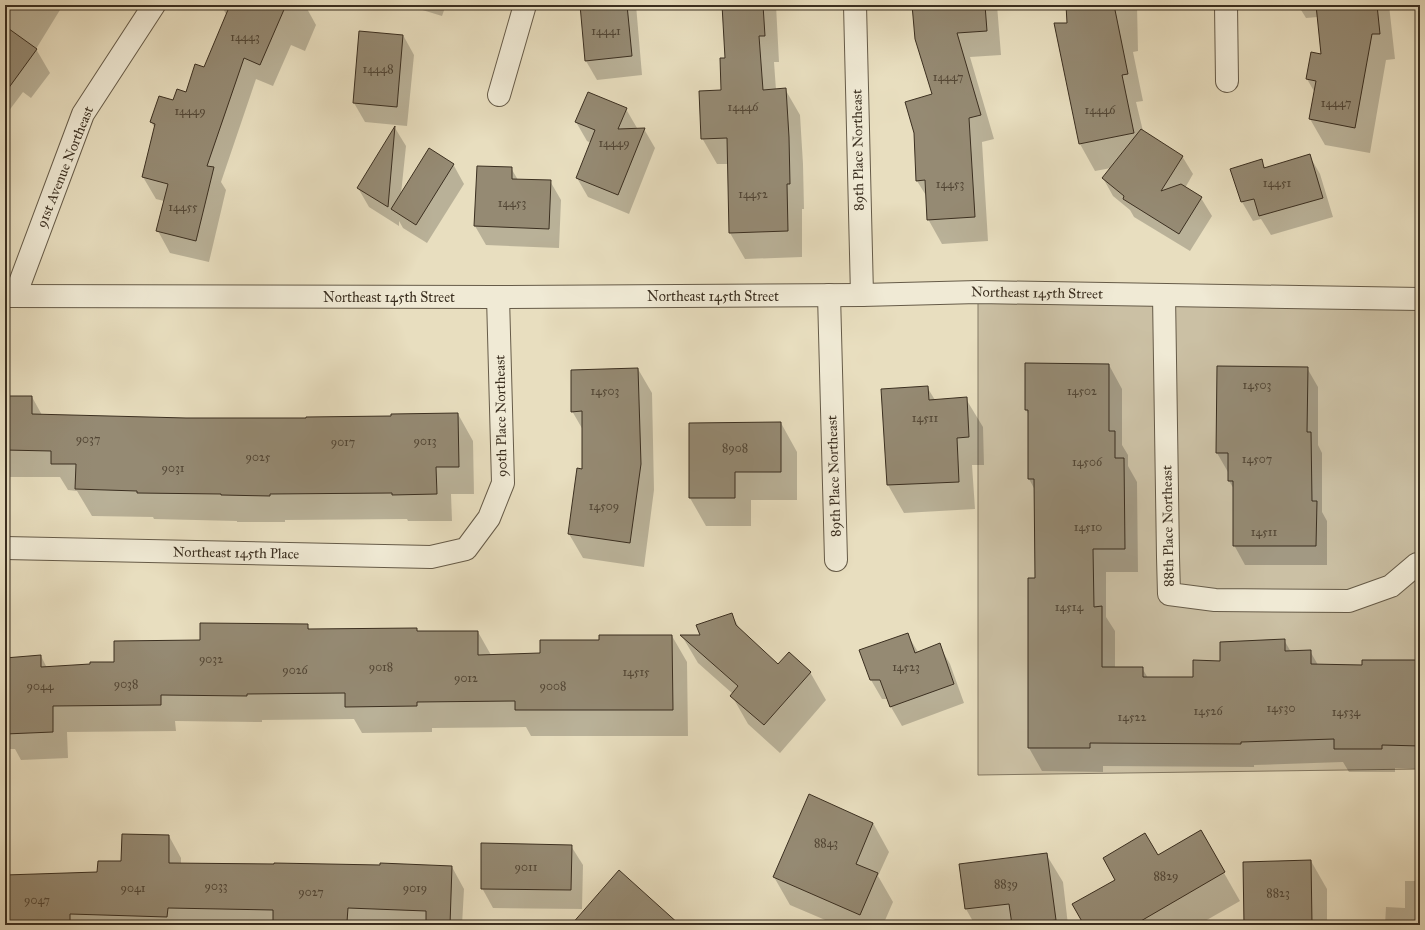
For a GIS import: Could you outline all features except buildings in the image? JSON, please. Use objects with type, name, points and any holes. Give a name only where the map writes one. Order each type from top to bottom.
[{"type":"street","name":"91st Avenue Northeast","points":[[10,296],[83,114],[154,5]]},
{"type":"street","points":[[499,95],[526,5]]},
{"type":"street","name":"89th Place Northeast","points":[[855,5],[862,295]]},
{"type":"street","points":[[1226,5],[1227,81]]},
{"type":"street","name":"Northeast 145th Street","points":[[10,296],[498,297],[862,295],[978,292],[1420,300]]},
{"type":"street","name":"89th Place Northeast","points":[[829,295],[836,560]]},
{"type":"street","name":"88th Place Northeast","points":[[1164,295],[1169,594],[1215,600],[1349,601],[1391,586],[1417,564]]},
{"type":"street","name":"90th Place Northeast","points":[[466,549],[489,518],[502,483],[498,297]]},
{"type":"street","name":"Northeast 145th Place","points":[[5,548],[431,557],[466,549]]},
{"type":"shaded area","points":[[978,292],[1420,303],[1420,769],[978,775]]}]
